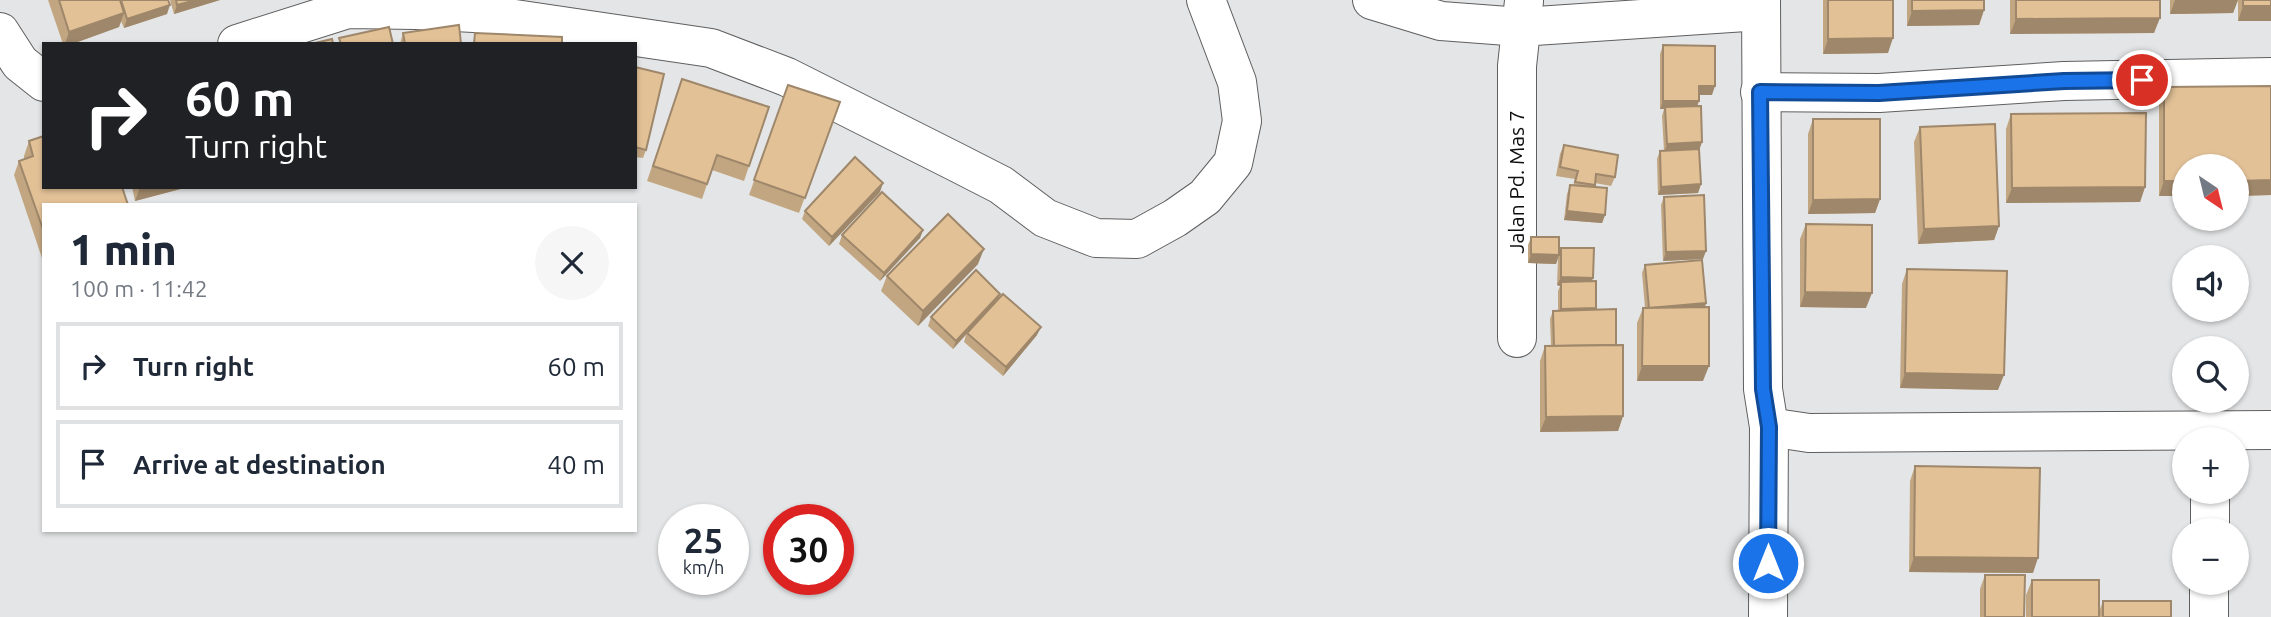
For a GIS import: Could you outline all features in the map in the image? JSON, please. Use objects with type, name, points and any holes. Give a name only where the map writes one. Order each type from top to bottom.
[{"type":"street","points":[[243,42],[348,9],[362,9],[474,13],[711,48],[787,77],[966,167],[1001,185],[1045,218],[1096,238],[1137,239],[1175,218],[1205,197],[1233,163],[1242,121],[1237,82],[1206,0]]},
{"type":"street","points":[[1372,0],[1441,22],[1522,13],[1761,6],[1763,389],[1769,427],[1768,617]]},
{"type":"street","name":"Jalan Pd. Mas 7","points":[[1517,338],[1517,66],[1522,13]]},
{"type":"street","points":[[0,32],[20,63],[42,80]]},
{"type":"street","points":[[1760,92],[1879,93],[2064,81],[2271,78]]},
{"type":"street","points":[[1769,427],[1809,433],[2172,435]]},
{"type":"street","points":[[2249,432],[2271,430]]},
{"type":"street","points":[[2209,595],[2209,617]]},
{"type":"building","points":[[59,0],[120,0],[124,13],[69,32]]},
{"type":"building","points":[[121,0],[168,0],[170,5],[127,19]]},
{"type":"building","points":[[176,0],[196,0],[177,5]]},
{"type":"building","points":[[1828,0],[1893,0],[1893,38],[1828,39]]},
{"type":"building","points":[[1912,0],[1984,0],[1984,10],[1912,11]]},
{"type":"building","points":[[2016,0],[2160,0],[2160,18],[2016,19]]},
{"type":"building","points":[[2243,0],[2271,0],[2271,6],[2243,6]]},
{"type":"building","points":[[459,25],[461,42],[405,42],[403,33]]},
{"type":"building","points":[[389,27],[393,42],[340,42],[339,38]]},
{"type":"building","points":[[475,33],[562,37],[562,42],[474,42]]},
{"type":"building","points":[[1663,45],[1715,46],[1715,86],[1699,86],[1699,101],[1663,101]]},
{"type":"building","points":[[637,67],[664,74],[646,150],[637,148]]},
{"type":"building","points":[[682,79],[769,107],[749,166],[717,155],[707,184],[653,166]]},
{"type":"building","points":[[788,85],[840,102],[805,198],[754,180]]},
{"type":"building","points":[[2271,86],[2271,180],[2249,181],[2249,154],[2172,154],[2172,181],[2164,181],[2164,87]]},
{"type":"building","points":[[1701,106],[1702,142],[1667,144],[1665,107]]},
{"type":"building","points":[[2146,113],[2145,187],[2012,188],[2011,114]]},
{"type":"building","points":[[1813,119],[1880,119],[1880,199],[1813,200]]},
{"type":"building","points":[[1995,124],[1999,226],[1924,229],[1920,127]]},
{"type":"building","points":[[42,137],[42,189],[123,189],[127,203],[42,203],[42,226],[19,161],[33,156],[29,141]]},
{"type":"building","points":[[1564,145],[1618,155],[1615,177],[1596,174],[1595,185],[1575,182],[1578,171],[1560,167]]},
{"type":"building","points":[[1699,149],[1701,184],[1661,187],[1660,151]]},
{"type":"building","points":[[855,157],[883,183],[832,237],[805,211]]},
{"type":"building","points":[[1570,185],[1607,188],[1605,215],[1567,211]]},
{"type":"building","points":[[882,192],[923,230],[884,273],[842,235]]},
{"type":"building","points":[[1704,195],[1706,251],[1666,252],[1664,197]]},
{"type":"building","points":[[948,214],[984,249],[923,311],[887,276]]},
{"type":"building","points":[[1806,224],[1872,225],[1872,293],[1805,292]]},
{"type":"building","points":[[1531,237],[1559,237],[1559,255],[1531,254]]},
{"type":"building","points":[[1561,248],[1594,248],[1593,278],[1561,277]]},
{"type":"building","points":[[1702,260],[1706,303],[1649,308],[1645,265]]},
{"type":"building","points":[[1907,269],[2007,271],[2004,375],[1905,373]]},
{"type":"building","points":[[976,270],[1000,294],[956,341],[931,317]]},
{"type":"building","points":[[1596,281],[1596,308],[1561,309],[1561,282]]},
{"type":"building","points":[[1003,294],[1041,327],[1006,367],[967,333]]},
{"type":"building","points":[[1709,307],[1709,366],[1642,366],[1643,308]]},
{"type":"building","points":[[1616,309],[1616,345],[1554,346],[1553,311]]},
{"type":"building","points":[[1623,345],[1623,416],[1546,417],[1545,346]]},
{"type":"building","points":[[1915,466],[2040,468],[2038,558],[1914,557]]},
{"type":"building","points":[[1985,575],[2025,575],[2024,617],[1985,617]]},
{"type":"building","points":[[2032,580],[2099,580],[2099,617],[2032,617]]},
{"type":"building","points":[[2103,601],[2171,601],[2171,617],[2103,617]]},
{"type":"route","points":[[1768,563],[1769,427],[1763,389],[1760,92],[1879,93],[2064,81],[2142,80]]}]
